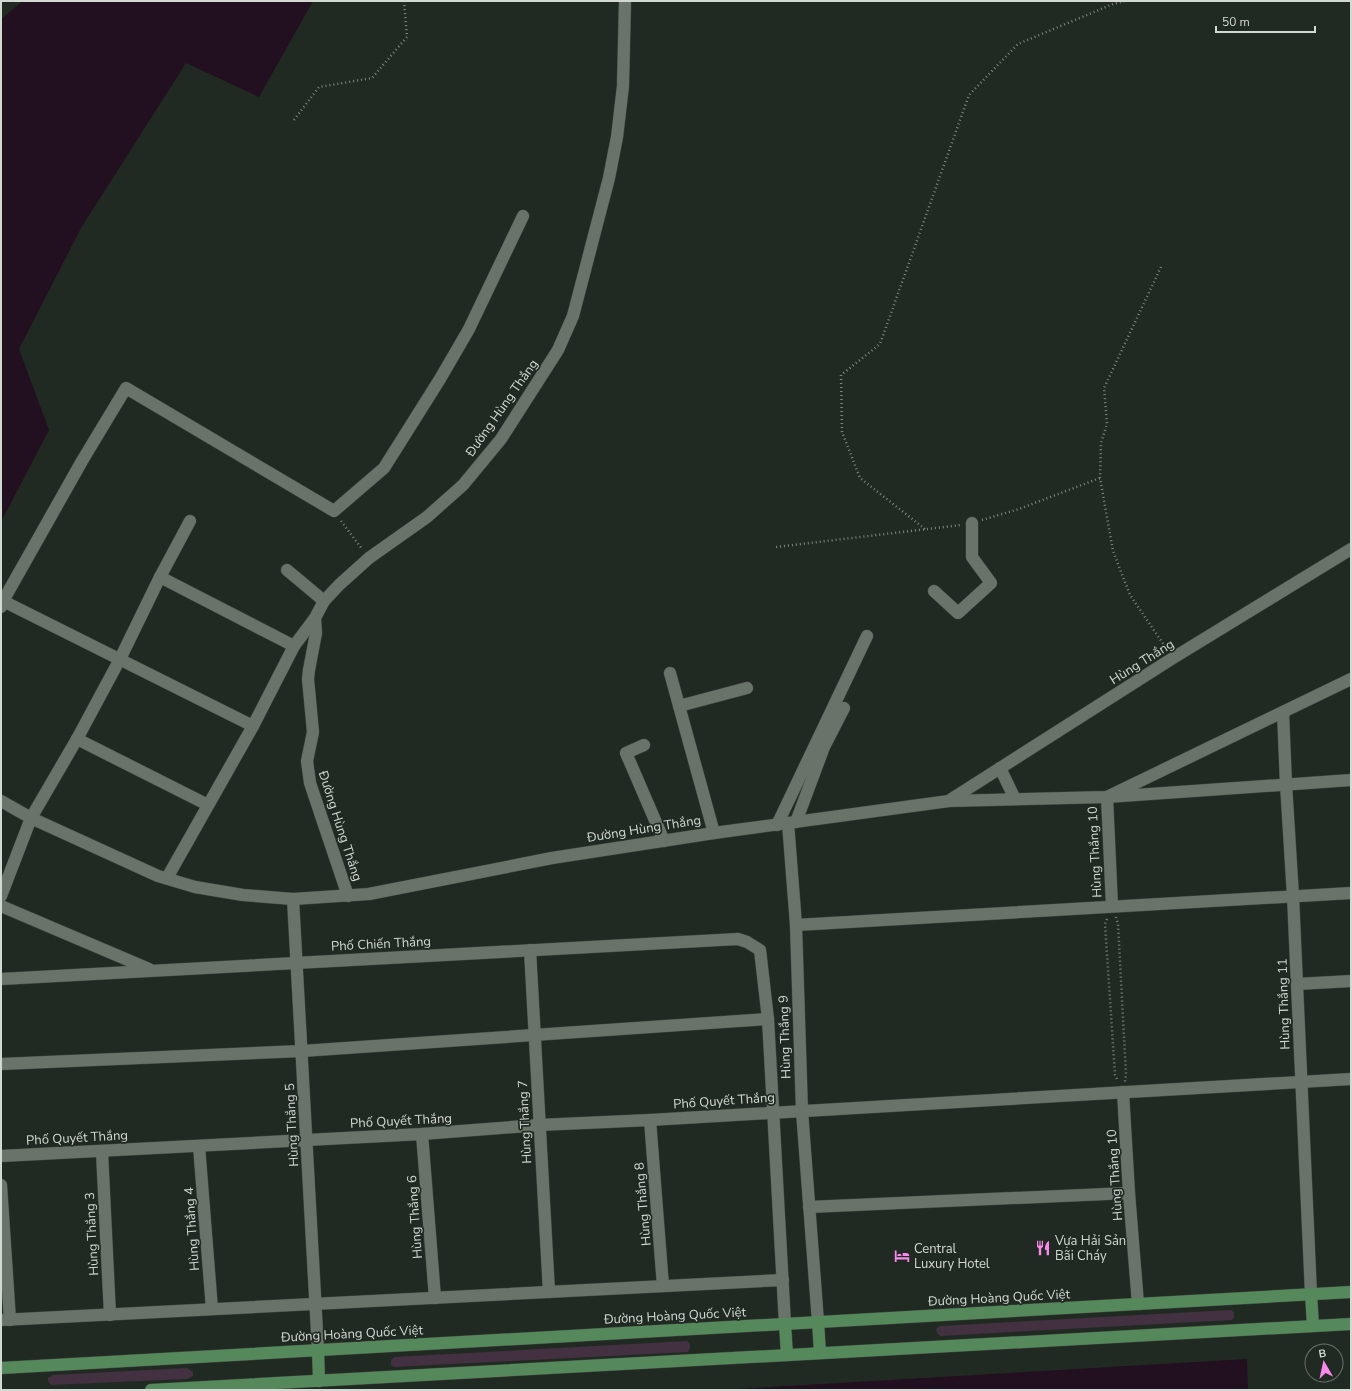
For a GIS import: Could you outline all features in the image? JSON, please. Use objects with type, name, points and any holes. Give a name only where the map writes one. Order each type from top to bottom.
[{"type":"main road","name":"Đường Hoàng Quốc Việt","points":[[1,1368],[1351,1292]]},
{"type":"main road","points":[[1311,1294],[1313,1326]]},
{"type":"main road","points":[[818,1322],[820,1353]]},
{"type":"main road","points":[[786,1324],[787,1355]]},
{"type":"main road","points":[[151,1390],[319,1385],[820,1353],[1351,1324]]},
{"type":"main road","points":[[318,1350],[319,1385]]},
{"type":"street","name":"Đường Hùng Thắng","points":[[625,1],[623,86],[617,137],[609,178],[572,316],[558,350],[501,439],[463,485],[427,517],[369,558],[324,602],[315,618],[316,633],[308,679],[313,732],[307,760],[308,774],[348,896],[369,894],[552,858],[714,833],[949,801],[1106,797],[1351,780]]},
{"type":"street","points":[[253,726],[120,659],[2,604],[82,461],[126,388],[334,511],[384,468],[440,379],[469,329],[523,216]]},
{"type":"street","points":[[1,896],[31,818],[77,739],[120,659],[160,576],[190,521]]},
{"type":"street","points":[[934,591],[958,613],[991,583],[972,557],[972,523]]},
{"type":"street","name":"Hùng Thắng","points":[[949,801],[1173,658],[1351,549]]},
{"type":"street","points":[[287,570],[324,602]]},
{"type":"street","points":[[160,576],[294,646]]},
{"type":"street","points":[[167,878],[253,726],[294,646],[315,618]]},
{"type":"street","points":[[787,824],[867,636]]},
{"type":"street","points":[[670,673],[714,833]]},
{"type":"street","points":[[1106,797],[1351,679]]},
{"type":"street","points":[[679,706],[747,688]]},
{"type":"street","points":[[787,824],[844,708]]},
{"type":"street","name":"Hùng Thắng 11","points":[[1283,712],[1311,1294]]},
{"type":"street","points":[[77,739],[208,805]]},
{"type":"street","points":[[644,745],[626,753],[664,841]]},
{"type":"street","points":[[1000,768],[1015,799]]},
{"type":"street","name":"Hùng Thắng 10","points":[[1106,797],[1112,906]]},
{"type":"street","points":[[1,801],[31,818],[116,857],[167,878],[195,887],[236,894],[293,899],[348,896]]},
{"type":"street","name":"Hùng Thắng 9","points":[[787,824],[796,925],[802,1111],[818,1322]]},
{"type":"street","points":[[796,925],[1351,893]]},
{"type":"street","name":"Hùng Thắng 5","points":[[293,899],[318,1350]]},
{"type":"street","points":[[1,906],[152,970]]},
{"type":"street","name":"Phố Chiến Thắng","points":[[1,979],[738,939],[747,942],[760,950],[768,1020]]},
{"type":"street","name":"Hùng Thắng 7","points":[[530,950],[549,1292]]},
{"type":"street","points":[[1297,984],[1351,982]]},
{"type":"street","points":[[1,1064],[302,1051],[768,1020],[786,1324]]},
{"type":"street","name":"Phố Quyết Thắng","points":[[1,1156],[102,1152],[422,1134],[540,1125],[650,1120],[1351,1079]]},
{"type":"street","name":"Hùng Thắng 10","points":[[1123,1092],[1138,1304]]},
{"type":"street","name":"Hùng Thắng 8","points":[[650,1120],[663,1286]]},
{"type":"street","name":"Hùng Thắng 6","points":[[422,1134],[435,1298]]},
{"type":"street","name":"Hùng Thắng 4","points":[[199,1146],[212,1309]]},
{"type":"street","name":"Hùng Thắng 3","points":[[102,1152],[110,1314]]},
{"type":"street","points":[[1,1185],[5,1320],[783,1280]]},
{"type":"street","points":[[809,1206],[1129,1192]]},
{"type":"path","points":[[294,120],[319,86],[372,78],[407,38],[404,1]]},
{"type":"path","points":[[925,529],[860,478],[842,432],[841,375],[880,344],[969,95],[1018,44],[1113,4],[1125,1]]},
{"type":"path","points":[[1161,267],[1104,388],[1107,424],[1101,443],[1100,478],[1113,551],[1130,595],[1173,658]]},
{"type":"path","points":[[776,547],[972,523],[1019,509],[1100,478]]},
{"type":"path","points":[[334,511],[369,558]]},
{"type":"path","points":[[1112,906],[1119,932],[1126,1074],[1123,1092]]},
{"type":"path","points":[[1112,906],[1105,924],[1115,1075],[1123,1092]]},
{"type":"shaded area","points":[[23,1],[313,1],[259,97],[186,63],[81,228],[19,349],[49,430],[1,522],[1,19]]},
{"type":"shaded area","points":[[1231,1310],[1234,1312],[1234,1317],[1232,1320],[940,1336],[936,1329],[940,1326]]},
{"type":"shaded area","points":[[687,1341],[690,1344],[688,1352],[394,1367],[391,1365],[391,1360],[394,1357]]},
{"type":"shaded area","points":[[1247,1359],[1248,1390],[721,1390]]},
{"type":"shaded area","points":[[187,1368],[193,1372],[193,1376],[187,1379],[51,1385],[48,1381],[48,1378],[53,1375]]},
{"type":"place","name":"Vựa Hải Sản Bãi Cháy","points":[[1043,1248]]},
{"type":"place","name":"Central Luxury Hotel","points":[[902,1256]]}]
